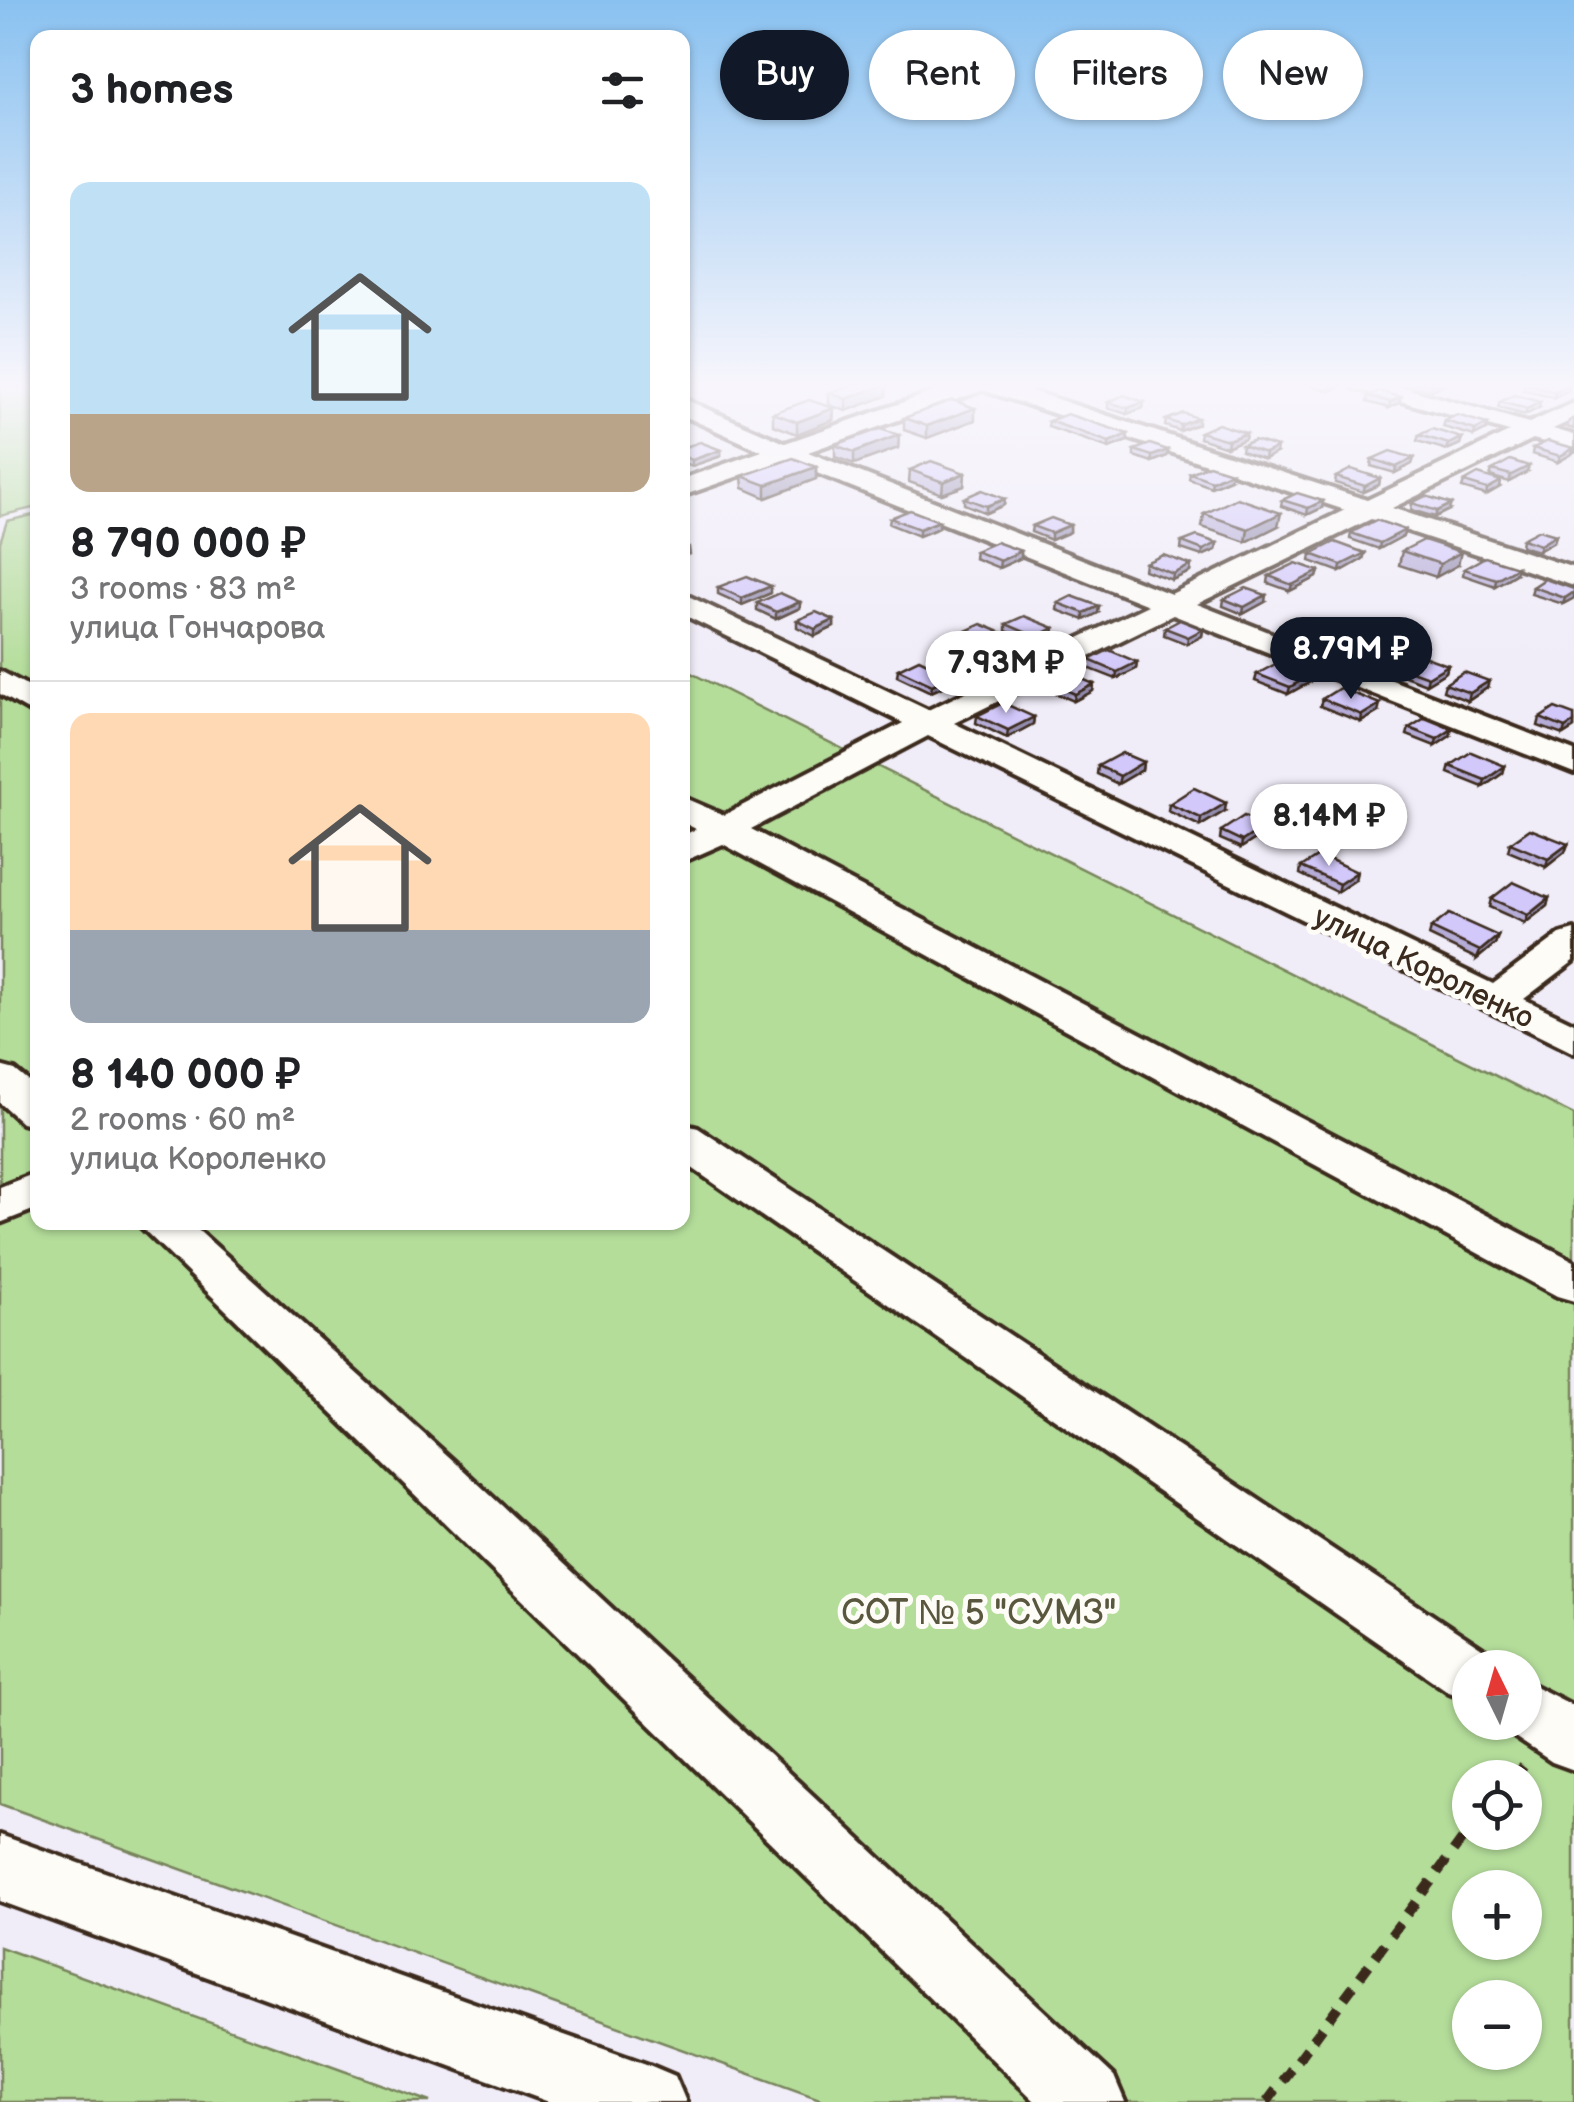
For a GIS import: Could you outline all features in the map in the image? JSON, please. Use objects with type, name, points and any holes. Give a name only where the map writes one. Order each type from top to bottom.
[{"type":"street","points":[[861,481],[1574,764]]},
{"type":"street","points":[[1283,481],[1574,577]]},
{"type":"street","points":[[690,846],[926,724],[1425,481]]},
{"type":"street","name":"улица Короленко","points":[[690,606],[1574,1040]]},
{"type":"street","points":[[0,680],[30,701]]},
{"type":"street","points":[[690,811],[1574,1283]]},
{"type":"street","points":[[1496,1001],[1574,942]]},
{"type":"street","points":[[0,1080],[30,1106]]},
{"type":"street","points":[[690,1144],[1452,1660]]},
{"type":"street","points":[[0,1207],[30,1192]]},
{"type":"street","points":[[168,1230],[438,1480],[1088,2102]]},
{"type":"street","points":[[1542,1720],[1574,1741]]},
{"type":"street","points":[[0,1868],[649,2102]]},
{"type":"path","points":[[1267,2102],[1454,1850]]},
{"type":"green space","points":[[0,481],[30,481],[30,509],[0,516]]},
{"type":"green space","name":"СОТ № 5 \"СУМЗ\"","points":[[30,516],[30,1230],[690,1230],[690,673],[1574,1115],[1574,2102],[828,2102],[0,1804],[0,542],[7,521]]},
{"type":"green space","points":[[0,1947],[430,2102],[0,2102]]},
{"type":"building","points":[[1466,481],[1501,481],[1487,489]]},
{"type":"building","points":[[982,490],[1005,499],[986,506],[964,498]]},
{"type":"building","points":[[1297,493],[1323,501],[1308,508],[1282,500]]},
{"type":"building","points":[[1426,496],[1451,504],[1437,511],[1412,503]]},
{"type":"building","points":[[1237,498],[1281,513],[1248,529],[1204,514]]},
{"type":"building","points":[[910,510],[939,521],[919,529],[890,518]]},
{"type":"building","points":[[1051,518],[1070,525],[1051,533],[1032,526]]},
{"type":"building","points":[[1376,520],[1405,530],[1380,543],[1351,533]]},
{"type":"building","points":[[1539,530],[1556,535],[1540,545],[1522,539]]},
{"type":"building","points":[[1197,536],[1217,543],[1203,550],[1182,542]]},
{"type":"building","points":[[1424,540],[1461,552],[1440,564],[1402,551]]},
{"type":"building","points":[[996,542],[1021,551],[1000,561],[975,551]]},
{"type":"building","points":[[1335,542],[1365,553],[1341,565],[1311,554]]},
{"type":"building","points":[[1163,555],[1191,565],[1173,574],[1145,563]]},
{"type":"building","points":[[1485,557],[1517,567],[1496,579],[1464,569]]},
{"type":"building","points":[[1296,563],[1319,571],[1292,585],[1269,576]]},
{"type":"building","points":[[747,576],[771,586],[742,598],[718,587]]},
{"type":"building","points":[[1545,579],[1574,592],[1565,598],[1533,587]]},
{"type":"building","points":[[1246,588],[1266,595],[1244,607],[1224,599]]},
{"type":"building","points":[[780,593],[800,602],[776,612],[757,603]]},
{"type":"building","points":[[1072,596],[1099,606],[1084,613],[1058,603]]},
{"type":"building","points":[[816,612],[834,620],[815,629],[797,620]]},
{"type":"building","points":[[1024,616],[1054,628],[1036,637],[1006,624]]},
{"type":"building","points":[[1180,620],[1203,629],[1188,637],[1165,628]]},
{"type":"building","points":[[981,624],[1017,639],[983,656],[946,640]]},
{"type":"building","points":[[1359,629],[1383,638],[1359,652],[1334,642]]},
{"type":"building","points":[[1109,650],[1137,662],[1117,672],[1089,660]]},
{"type":"building","points":[[1423,656],[1448,665],[1428,677],[1403,668]]},
{"type":"building","points":[[919,659],[953,675],[932,685],[898,669]]},
{"type":"building","points":[[1279,662],[1312,674],[1290,687],[1257,674]]},
{"type":"building","points":[[1464,672],[1489,681],[1470,693],[1445,684]]},
{"type":"building","points":[[1068,673],[1094,684],[1075,694],[1049,682]]},
{"type":"building","points":[[1340,688],[1380,704],[1362,715],[1322,699]]},
{"type":"building","points":[[1003,703],[1034,717],[1008,730],[977,716]]},
{"type":"building","points":[[1555,708],[1574,715],[1574,722],[1565,728],[1540,718]]},
{"type":"building","points":[[1425,718],[1452,729],[1437,739],[1409,728]]},
{"type":"building","points":[[1471,752],[1505,766],[1485,780],[1450,766]]},
{"type":"building","points":[[1122,753],[1143,762],[1120,776],[1098,766]]},
{"type":"building","points":[[1194,788],[1226,803],[1201,818],[1169,804]]},
{"type":"building","points":[[1244,816],[1265,826],[1242,841],[1221,831]]},
{"type":"building","points":[[1530,829],[1568,844],[1548,859],[1510,843]]},
{"type":"building","points":[[1320,855],[1357,872],[1339,884],[1301,867]]},
{"type":"building","points":[[1513,882],[1549,898],[1528,915],[1491,899]]},
{"type":"building","points":[[1449,914],[1498,936],[1480,951],[1431,928]]}]
